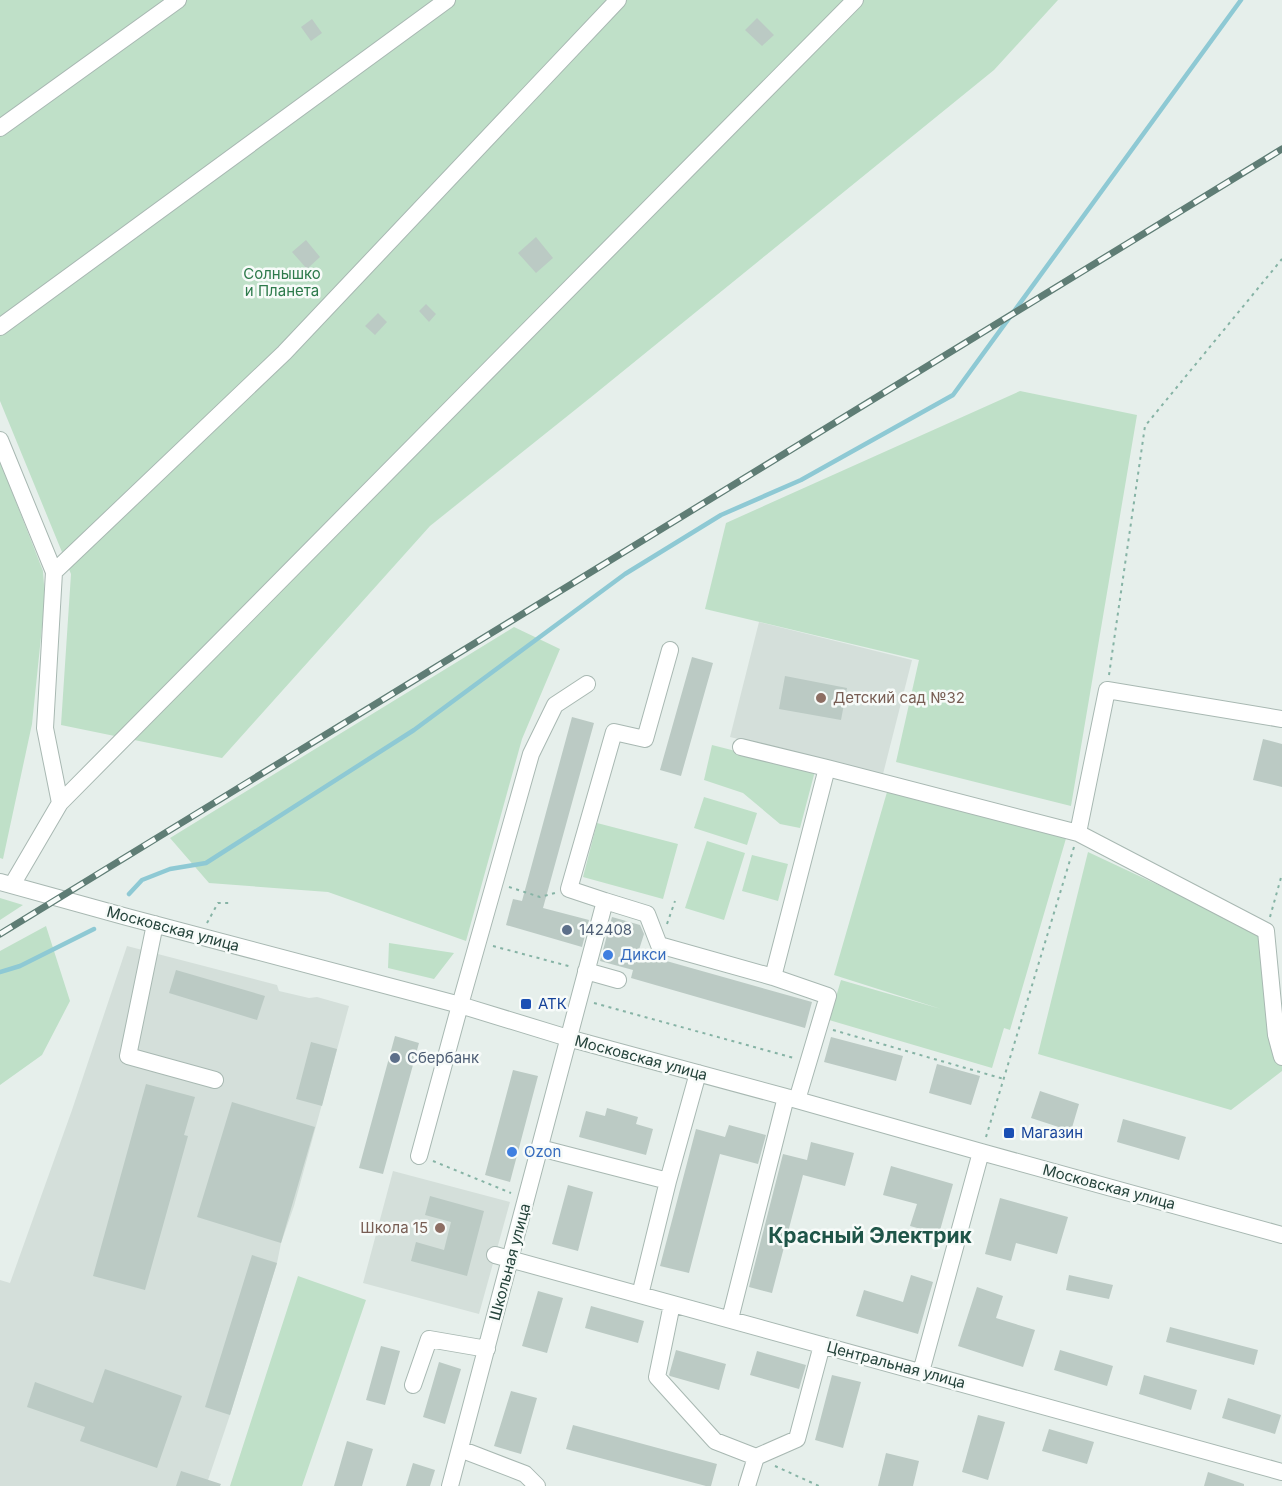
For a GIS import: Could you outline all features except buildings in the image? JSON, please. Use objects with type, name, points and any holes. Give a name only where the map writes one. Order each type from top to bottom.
[{"type":"street","points":[[0,128],[178,0]]},
{"type":"street","points":[[0,327],[447,0]]},
{"type":"street","points":[[54,572],[284,352],[618,0]]},
{"type":"street","points":[[6,883],[60,803],[855,0]]},
{"type":"street","points":[[0,440],[54,572],[45,728],[60,803]]},
{"type":"street","points":[[670,651],[645,739],[614,732],[569,888],[647,914],[659,945],[773,977],[828,996],[808,1062],[792,1098],[730,1320]]},
{"type":"street","points":[[419,1156],[531,754],[555,705],[587,684]]},
{"type":"street","points":[[1078,833],[1107,690],[1282,719]]},
{"type":"street","points":[[741,747],[1078,833],[1266,931],[1276,1035],[1282,1058]]},
{"type":"street","points":[[773,977],[827,768]]},
{"type":"street","name":"Московская улица","points":[[6,883],[460,1005],[568,1038],[1282,1234]]},
{"type":"street","name":"Школьная улица","points":[[450,1486],[487,1349],[503,1257],[526,1199],[605,901]]},
{"type":"street","points":[[155,924],[128,1056],[215,1080]]},
{"type":"street","points":[[586,971],[618,980]]},
{"type":"street","points":[[640,1295],[698,1073]]},
{"type":"street","points":[[540,1148],[668,1181]]},
{"type":"street","points":[[921,1372],[981,1152]]},
{"type":"street","name":"Центральная улица","points":[[503,1257],[1282,1472]]},
{"type":"street","points":[[672,1304],[657,1377],[715,1441],[756,1457],[796,1439],[822,1345]]},
{"type":"street","points":[[413,1385],[429,1339],[487,1349]]},
{"type":"street","points":[[460,1449],[525,1474],[537,1486]]},
{"type":"street","points":[[747,1486],[756,1457]]},
{"type":"path","points":[[1107,690],[1145,426],[1282,259]]},
{"type":"path","points":[[981,1152],[1078,833]]},
{"type":"path","points":[[1266,931],[1282,874]]},
{"type":"path","points":[[494,883],[540,897],[569,888]]},
{"type":"path","points":[[205,926],[218,903],[229,903]]},
{"type":"path","points":[[478,941],[586,971]]},
{"type":"path","points":[[578,998],[808,1062]]},
{"type":"path","points":[[819,1026],[1004,1079]]},
{"type":"path","points":[[419,1156],[526,1199]]},
{"type":"path","points":[[756,1457],[819,1486]]},
{"type":"shaded area","name":"Детский сад №32","points":[[759,622],[912,660],[883,774],[730,737]]},
{"type":"shaded area","points":[[127,946],[277,985],[279,991],[309,998],[317,997],[349,1006],[294,1206],[206,1486],[0,1486],[0,1280],[10,1283],[72,1110]]},
{"type":"shaded area","name":"Школа 15","points":[[393,1171],[510,1202],[479,1314],[363,1283]]},
{"type":"green space","name":"Солнышко и Планета","points":[[0,0],[1058,0],[994,70],[430,526],[222,758],[61,725],[71,574],[0,401]]},
{"type":"green space","points":[[1020,391],[1137,415],[1071,806],[896,762],[919,660],[705,609],[726,523]]},
{"type":"green space","points":[[0,461],[43,571],[45,598],[32,724],[3,859],[0,858]]},
{"type":"green space","points":[[514,627],[560,649],[522,739],[466,941],[328,892],[209,883],[170,838]]},
{"type":"green space","points":[[712,745],[815,771],[800,828],[780,824],[743,793],[704,780]]},
{"type":"green space","points":[[887,792],[1067,835],[1010,1030],[1004,1028],[992,1068],[829,1020],[841,980],[941,1009],[834,975]]},
{"type":"green space","points":[[704,797],[757,813],[747,845],[694,828]]},
{"type":"green space","points":[[597,823],[678,844],[663,899],[583,877]]},
{"type":"green space","points":[[707,841],[745,853],[724,920],[685,908]]},
{"type":"green space","points":[[1088,852],[1263,934],[1282,1044],[1282,1071],[1231,1110],[1038,1054]]},
{"type":"green space","points":[[752,855],[788,864],[778,901],[742,891]]},
{"type":"green space","points":[[0,898],[23,905],[0,920]]},
{"type":"green space","points":[[46,926],[70,1001],[42,1055],[0,1085],[0,951]]},
{"type":"green space","points":[[389,943],[454,953],[434,979],[388,968]]},
{"type":"green space","points":[[298,1276],[366,1300],[302,1486],[230,1486]]},
{"type":"waterway","points":[[129,894],[142,880],[170,869],[206,863],[414,730],[625,574],[721,515],[801,480],[953,395],[1241,0]]},
{"type":"waterway","points":[[0,972],[20,966],[94,929]]},
{"type":"railway","points":[[0,934],[1282,149]]},
{"type":"place","name":"Детский сад №32","points":[[821,698]]},
{"type":"place","name":"142408","points":[[567,930]]},
{"type":"place","name":"Дикси","points":[[608,955]]},
{"type":"place","name":"АТК","points":[[526,1004]]},
{"type":"place","name":"Сбербанк","points":[[395,1058]]},
{"type":"place","name":"Магазин","points":[[1009,1133]]},
{"type":"place","name":"Ozon","points":[[512,1152]]},
{"type":"place","name":"Школа 15","points":[[440,1228]]},
{"type":"district","name":"Красный Электрик","points":[[870,1236]]}]
